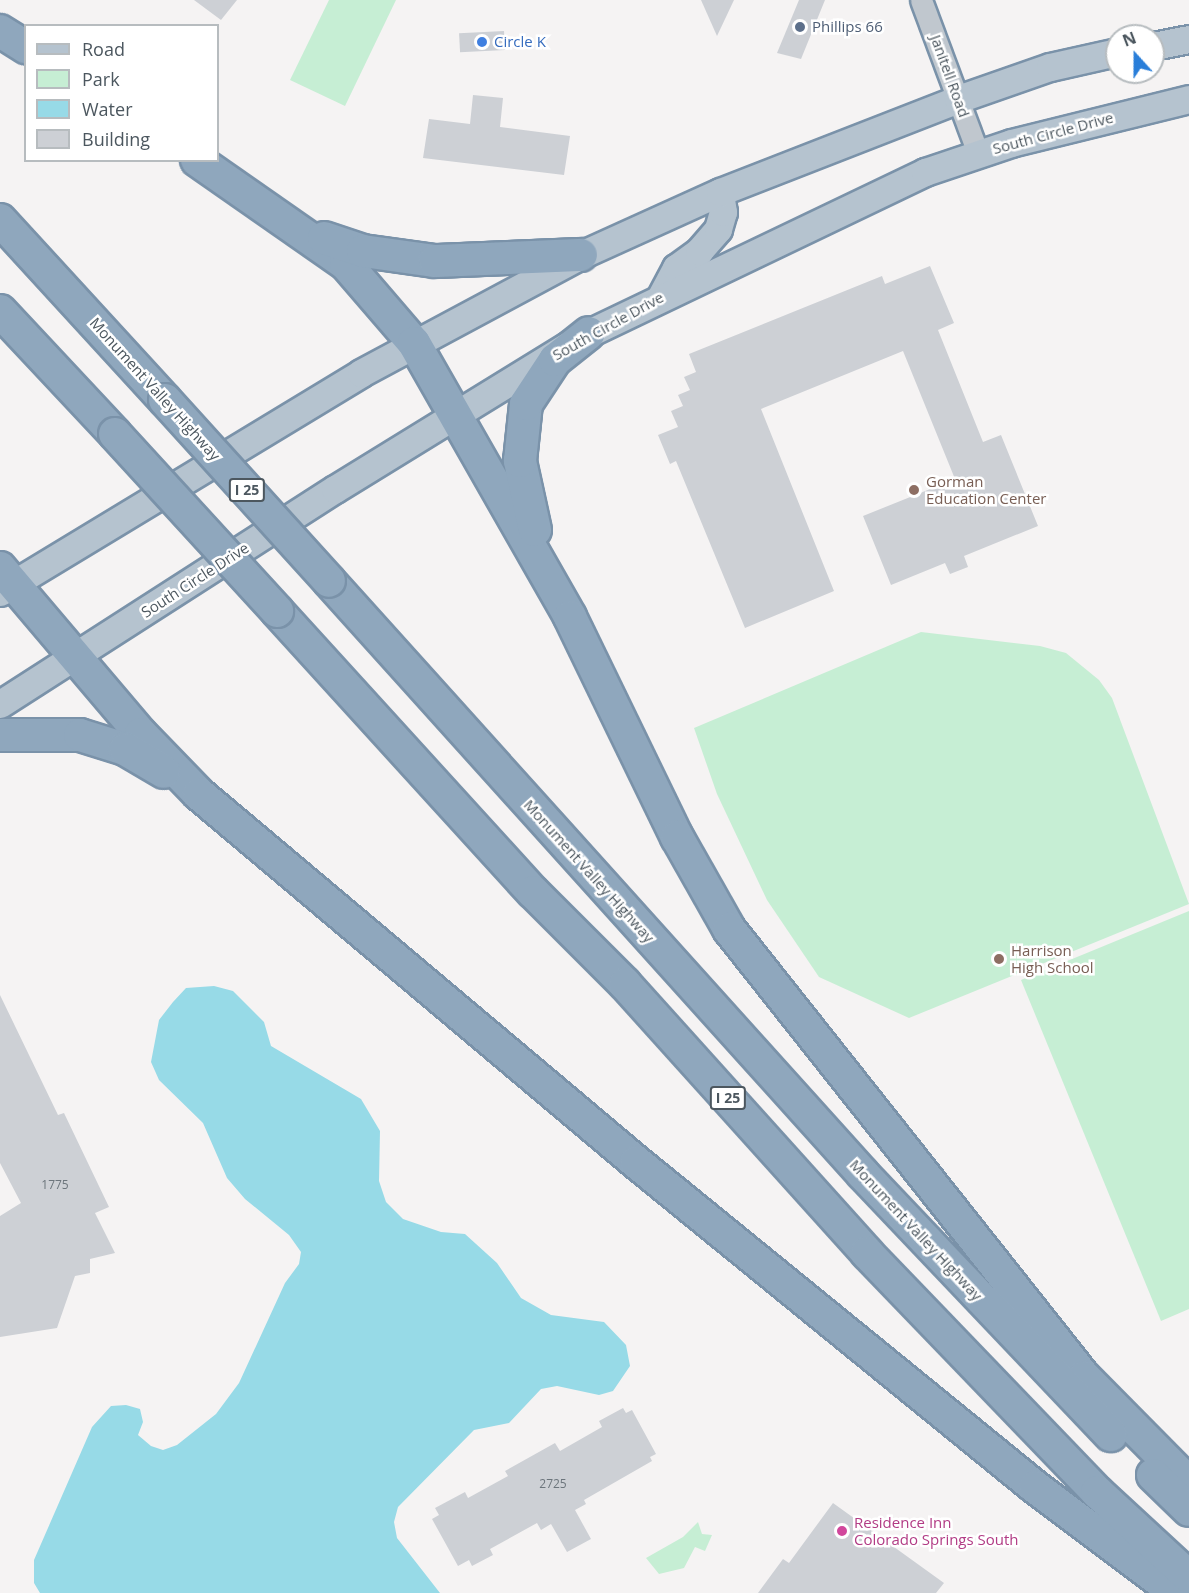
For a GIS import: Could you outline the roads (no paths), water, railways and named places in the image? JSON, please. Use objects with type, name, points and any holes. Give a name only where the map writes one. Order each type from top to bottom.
[{"type":"highway","points":[[0,31],[24,46]]},
{"type":"highway","points":[[200,162],[303,232],[354,272],[414,343],[570,617],[677,837],[729,929],[1084,1377],[1189,1483]]},
{"type":"highway","name":"Monument Valley Highway","points":[[0,220],[329,581],[862,1174],[1070,1396],[1189,1510]]},
{"type":"highway","points":[[303,232],[363,250],[435,261],[497,261],[581,255]]},
{"type":"highway","name":"I 25","points":[[0,311],[533,892],[625,984],[867,1252],[1097,1492],[1189,1577]]},
{"type":"highway","points":[[570,617],[528,511],[522,483],[520,435],[526,404],[541,378],[555,360],[589,333]]},
{"type":"highway","points":[[5,581],[77,656],[141,734],[199,794],[636,1162],[1035,1487],[1176,1593]]},
{"type":"highway","points":[[0,735],[80,735],[125,749],[199,794]]},
{"type":"main road","points":[[1165,44],[1189,39]]},
{"type":"main road","points":[[5,581],[414,343],[581,255],[720,192],[958,99],[1050,67],[1105,55]]},
{"type":"main road","name":"South Circle Drive","points":[[0,704],[334,489],[458,417],[589,333],[661,296],[872,195],[978,153],[1189,99]]},
{"type":"main road","points":[[661,296],[676,268],[699,251],[718,229],[723,212],[720,192]]},
{"type":"street","name":"Janitell Road","points":[[921,0],[978,153]]},
{"type":"water","points":[[214,986],[233,991],[264,1022],[271,1046],[361,1099],[380,1131],[379,1181],[386,1202],[403,1219],[441,1232],[465,1234],[497,1263],[521,1298],[551,1315],[604,1322],[626,1345],[630,1366],[613,1391],[599,1395],[557,1386],[541,1389],[509,1423],[474,1430],[398,1507],[394,1522],[397,1538],[440,1593],[40,1593],[34,1583],[34,1560],[92,1427],[111,1406],[126,1405],[140,1409],[143,1422],[138,1435],[151,1446],[163,1450],[177,1445],[216,1414],[239,1383],[285,1283],[299,1264],[301,1252],[289,1235],[245,1199],[227,1178],[203,1123],[159,1080],[151,1062],[159,1020],[173,1002],[186,988]]},
{"type":"place","name":"Phillips 66","points":[[800,27]]},
{"type":"place","name":"Circle K","points":[[482,42]]},
{"type":"place","name":"Gorman Education Center","points":[[914,490]]},
{"type":"place","name":"Harrison High School","points":[[999,959]]},
{"type":"place","name":"Residence Inn Colorado Springs South","points":[[842,1531]]}]
